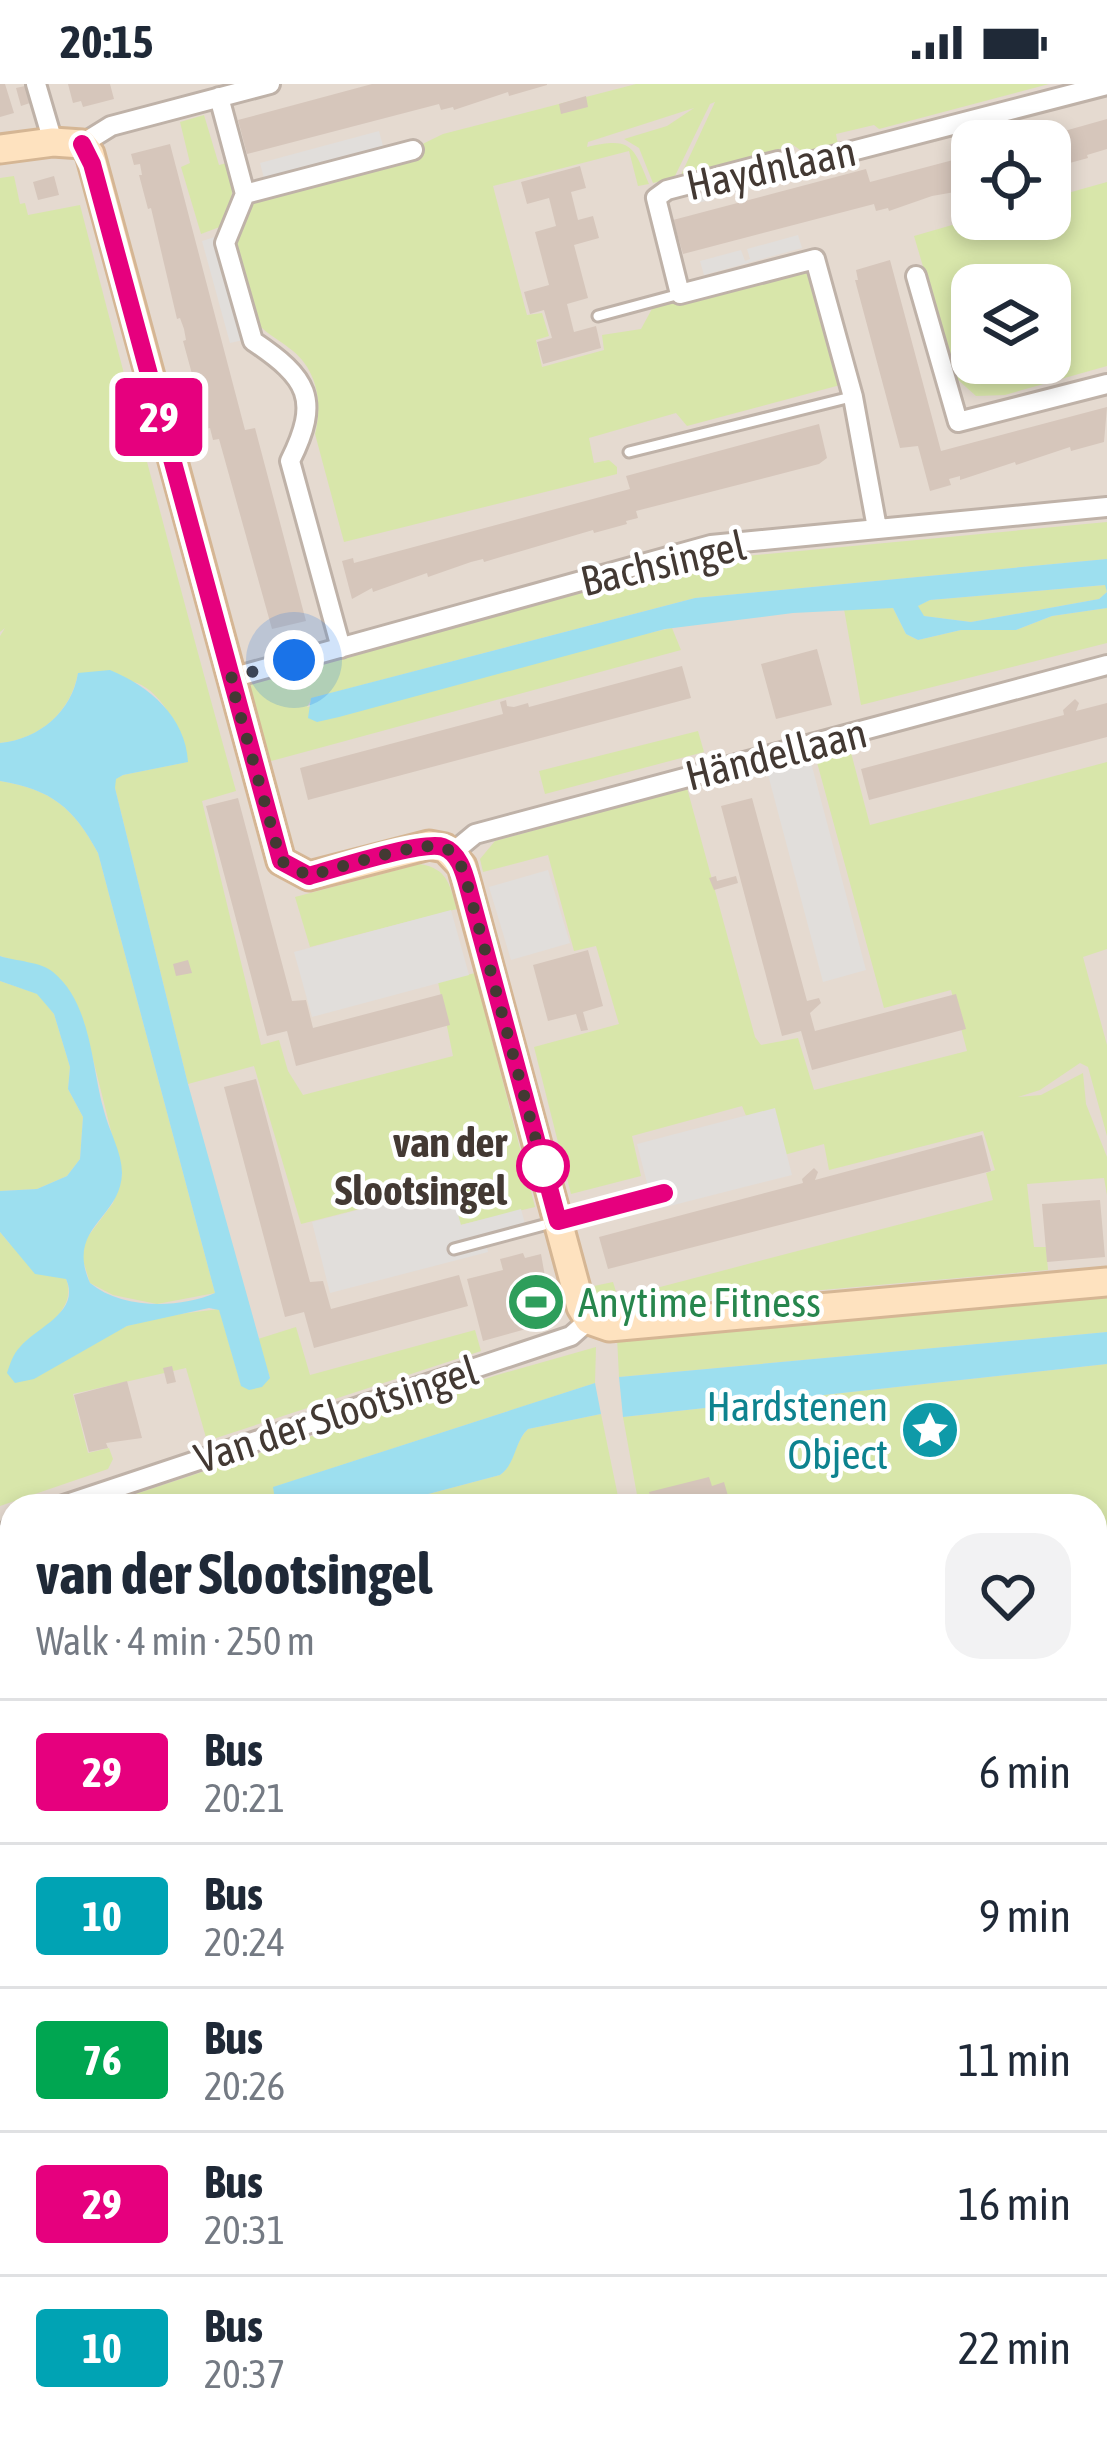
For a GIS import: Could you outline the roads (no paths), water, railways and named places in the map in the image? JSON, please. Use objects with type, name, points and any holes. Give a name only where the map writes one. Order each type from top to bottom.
[{"type":"street","points":[[36,84],[52,142]]},
{"type":"street","points":[[0,149],[52,142],[82,144],[111,126],[225,92],[270,84]]},
{"type":"street","name":"Haydnlaan","points":[[680,294],[656,198],[667,190],[778,161],[794,166],[1107,85]]},
{"type":"street","points":[[225,92],[244,194],[225,243],[253,341],[301,380],[308,402],[305,430],[290,461],[341,647]]},
{"type":"street","points":[[82,144],[98,184],[281,861],[309,876],[429,845],[452,853],[462,866],[581,1307],[589,1320],[609,1327],[1107,1282]]},
{"type":"street","points":[[244,194],[413,150]]},
{"type":"street","points":[[680,294],[814,259],[853,397],[877,528]]},
{"type":"street","points":[[916,276],[958,422],[1107,384]]},
{"type":"street","name":"Bachsingel","points":[[230,678],[711,545],[1107,507]]},
{"type":"street","name":"Händellaan","points":[[452,853],[475,834],[492,829],[1107,665]]},
{"type":"street","name":"Van der Slootsingel","points":[[97,1494],[571,1336],[589,1320]]},
{"type":"lane","points":[[598,316],[680,294]]},
{"type":"lane","points":[[628,452],[853,397]]},
{"type":"lane","points":[[454,1249],[664,1193]]},
{"type":"water","points":[[1107,559],[1107,592],[1107,608],[1052,616],[1016,630],[961,630],[918,640],[906,634],[893,608],[793,613],[665,629],[339,717],[317,722],[308,718],[311,698],[695,598]],"holes":[[[1105,585],[1107,592],[1099,599],[971,622],[924,616],[918,606],[930,600]]]},
{"type":"water","points":[[110,670],[163,705],[186,746],[188,762],[123,775],[116,779],[115,788],[188,1084],[270,1378],[262,1387],[249,1390],[241,1386],[219,1310],[209,1308],[127,1326],[34,1379],[15,1383],[7,1373],[18,1350],[63,1310],[69,1291],[66,1279],[35,1274],[0,1232],[0,1191],[37,1189],[67,1176],[80,1159],[83,1117],[68,1089],[70,1067],[54,1014],[37,994],[0,981],[0,956],[53,972],[66,985],[83,1018],[122,1173],[113,1202],[84,1249],[90,1283],[118,1298],[151,1304],[185,1302],[215,1293],[98,853],[59,803],[0,781],[0,743],[28,736],[52,721],[69,699],[78,673]]},
{"type":"water","points":[[1107,1332],[1107,1364],[623,1417],[619,1377]]},
{"type":"water","points":[[595,1383],[601,1414],[528,1429],[500,1475],[428,1494],[274,1494],[273,1487]]},
{"type":"place","name":"van der Slootsingel","points":[[543,1166]]},
{"type":"place","name":"Anytime Fitness","points":[[536,1302]]},
{"type":"place","name":"Hardstenen Object","points":[[930,1430]]}]
